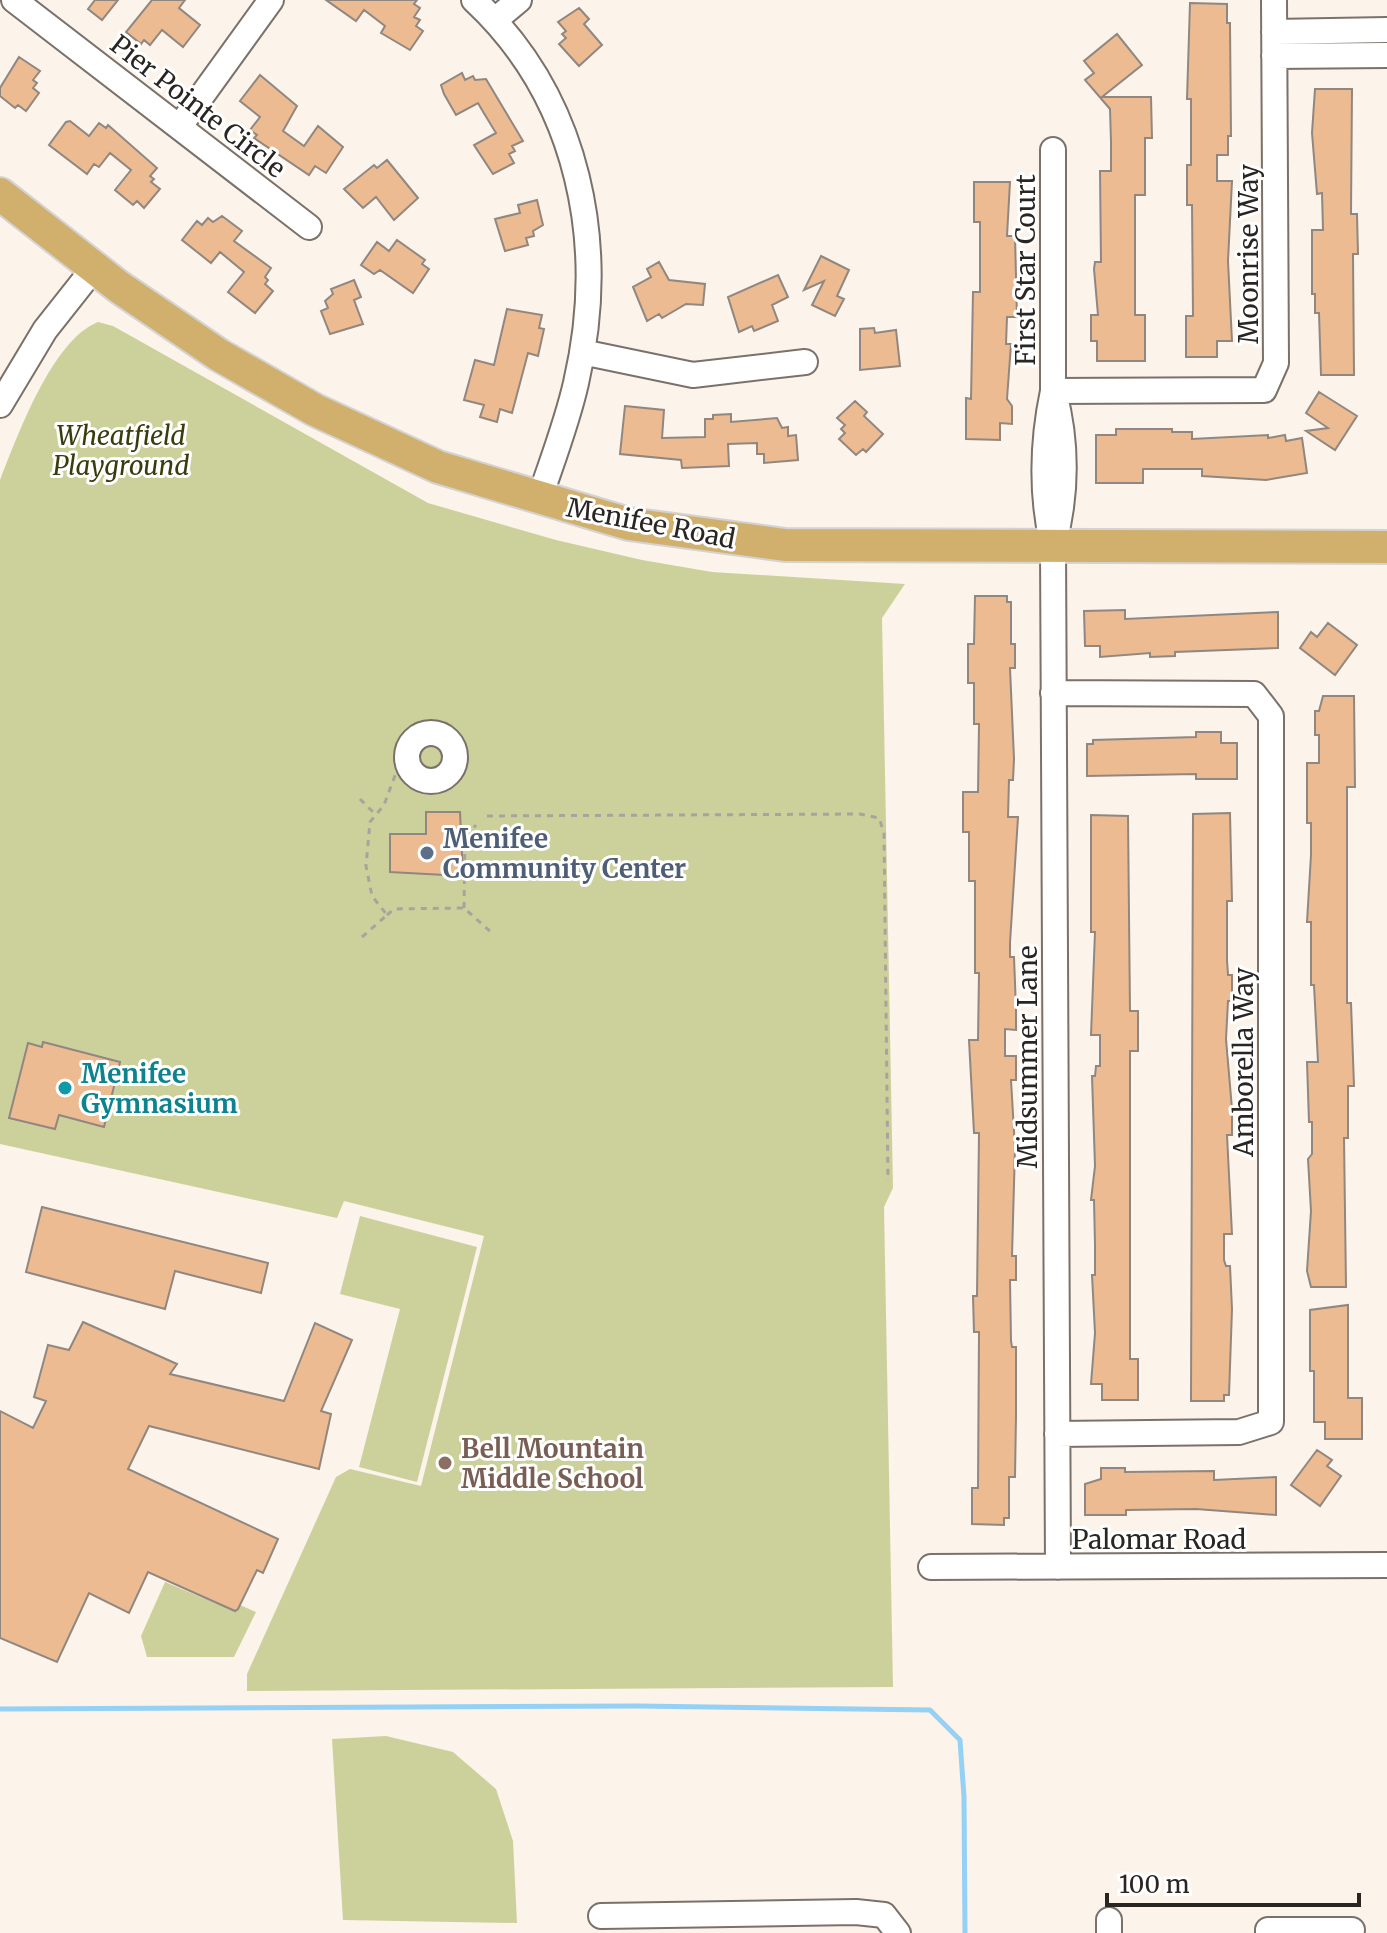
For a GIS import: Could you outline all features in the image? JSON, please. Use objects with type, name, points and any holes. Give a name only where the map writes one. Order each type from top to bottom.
[{"type":"main road","name":"Menifee Road","points":[[0,194],[94,268],[219,355],[315,410],[438,467],[539,500],[629,524],[785,545],[1387,547]]},
{"type":"street","name":"Pier Pointe Circle","points":[[14,0],[309,227]]},
{"type":"street","points":[[180,126],[271,0]]},
{"type":"street","points":[[474,0],[495,20],[546,94],[571,152],[581,189],[590,253],[582,352],[569,406],[539,500]]},
{"type":"street","points":[[495,20],[519,0]]},
{"type":"street","name":"Moonrise Way","points":[[1053,391],[1264,390],[1276,363],[1274,0]]},
{"type":"street","points":[[1274,44],[1387,30]]},
{"type":"street","points":[[1274,44],[1387,55]]},
{"type":"street","name":"First Star Court","points":[[1053,150],[1053,391],[1063,426],[1062,512],[1053,547]]},
{"type":"street","points":[[0,405],[45,330],[94,268]]},
{"type":"street","points":[[582,352],[693,375],[805,362]]},
{"type":"street","name":"Midsummer Lane","points":[[1053,547],[1058,1567]]},
{"type":"street","name":"Amborella Way","points":[[1053,693],[1254,694],[1271,716],[1271,1422],[1239,1432],[1057,1434]]},
{"type":"street","name":"Palomar Road","points":[[931,1567],[1387,1565]]},
{"type":"street","points":[[601,1916],[856,1912],[884,1915],[898,1933]]},
{"type":"street","points":[[1268,1933],[1268,1930],[1352,1930]]},
{"type":"path","points":[[387,915],[372,896],[367,876],[370,822],[384,805],[396,773]]},
{"type":"path","points":[[360,799],[376,815]]},
{"type":"path","points":[[487,816],[860,814],[879,818],[884,833],[888,1181]]},
{"type":"path","points":[[464,908],[465,837],[476,825]]},
{"type":"path","points":[[362,937],[394,909],[464,908],[493,934]]},
{"type":"green space","name":"Wheatfield Playground","points":[[98,322],[113,326],[428,503],[556,540],[712,572],[905,584],[882,618],[893,1188],[884,1207],[893,1687],[247,1691],[247,1674],[336,1477],[350,1469],[421,1486],[484,1236],[344,1201],[337,1218],[0,1144],[0,480],[38,391],[52,368],[81,332]]},
{"type":"green space","points":[[360,1216],[477,1247],[417,1482],[359,1467],[400,1309],[340,1294]]},
{"type":"green space","points":[[165,1582],[234,1611],[240,1605],[256,1612],[234,1657],[147,1657],[141,1636]]},
{"type":"green space","points":[[386,1736],[453,1752],[496,1789],[513,1841],[517,1923],[343,1920],[332,1739]]},
{"type":"building","points":[[95,0],[118,0],[102,20],[88,9]]},
{"type":"building","points":[[152,0],[185,0],[179,8],[200,25],[183,47],[162,30],[150,45],[144,40],[141,44],[126,32]]},
{"type":"building","points":[[326,0],[417,0],[414,4],[420,8],[414,17],[420,20],[416,26],[423,31],[410,50],[381,33],[385,26],[364,10],[356,21]]},
{"type":"building","points":[[1190,3],[1227,4],[1227,23],[1230,23],[1231,136],[1228,136],[1228,155],[1217,155],[1217,181],[1232,181],[1228,261],[1232,341],[1217,341],[1217,357],[1186,357],[1186,316],[1193,316],[1192,205],[1187,205],[1187,165],[1191,165],[1191,99],[1187,99]]},
{"type":"building","points":[[579,8],[589,19],[584,24],[602,45],[579,66],[559,44],[566,38],[562,34],[566,31],[558,22]]},
{"type":"building","points":[[1117,34],[1142,65],[1102,97],[1151,97],[1152,138],[1145,138],[1145,195],[1135,195],[1135,315],[1145,315],[1145,361],[1097,361],[1097,341],[1091,341],[1091,315],[1098,315],[1094,269],[1095,262],[1101,262],[1100,171],[1111,171],[1111,142],[1110,109],[1085,80],[1094,73],[1084,61]]},
{"type":"building","points":[[19,57],[40,71],[33,80],[37,83],[33,88],[39,93],[26,111],[18,105],[15,108],[0,96],[0,88]]},
{"type":"building","points":[[462,73],[465,80],[473,76],[475,80],[486,79],[523,141],[512,146],[515,151],[509,154],[514,163],[493,174],[474,145],[496,133],[478,103],[456,115],[441,85]]},
{"type":"building","points":[[260,75],[297,106],[283,131],[304,146],[318,126],[343,147],[326,173],[315,166],[309,175],[254,138],[257,135],[250,130],[260,117],[240,101]]},
{"type":"building","points":[[1315,89],[1352,89],[1351,214],[1357,214],[1358,254],[1353,254],[1354,375],[1321,375],[1319,313],[1315,313],[1315,294],[1312,294],[1312,230],[1323,230],[1322,193],[1317,194],[1312,133]]},
{"type":"building","points":[[70,121],[89,136],[99,123],[106,128],[108,125],[157,168],[150,176],[154,179],[151,182],[160,189],[144,208],[137,201],[133,205],[115,190],[131,170],[110,153],[99,167],[94,164],[87,174],[49,145]]},
{"type":"building","points":[[387,160],[418,198],[394,220],[376,197],[363,208],[344,189],[374,165],[377,168]]},
{"type":"building","points":[[974,182],[1010,182],[1007,236],[1015,236],[1017,317],[1007,317],[1006,344],[1011,344],[1007,399],[1012,406],[1012,424],[1000,423],[1000,440],[966,439],[966,398],[971,399],[973,292],[980,292],[980,222],[974,222]]},
{"type":"building","points":[[537,200],[543,225],[533,231],[534,236],[526,238],[528,245],[505,251],[495,219],[520,213],[518,205]]},
{"type":"building","points":[[222,216],[242,231],[234,241],[271,268],[265,277],[268,280],[265,284],[273,291],[255,313],[228,292],[244,272],[220,252],[211,263],[182,240],[197,221],[202,225],[208,218],[213,222]]},
{"type":"building","points":[[397,240],[425,260],[422,264],[429,269],[413,293],[380,270],[374,274],[361,265],[377,242],[389,251]]},
{"type":"building","points":[[821,256],[849,270],[837,296],[844,299],[835,316],[812,305],[824,281],[804,290]]},
{"type":"building","points":[[659,262],[669,280],[705,284],[703,305],[686,304],[662,318],[659,314],[647,321],[633,287],[651,277],[647,269]]},
{"type":"building","points":[[778,275],[788,297],[772,305],[778,321],[754,331],[752,326],[739,332],[728,297]]},
{"type":"building","points":[[354,280],[361,297],[354,300],[363,324],[330,334],[321,311],[328,308],[325,301],[333,294],[331,289]]},
{"type":"building","points":[[507,309],[542,315],[539,328],[544,329],[538,356],[528,353],[512,413],[500,409],[497,422],[480,417],[484,405],[464,400],[475,360],[494,365]]},
{"type":"building","points":[[874,328],[875,333],[896,330],[900,366],[860,370],[860,329]]},
{"type":"building","points":[[1319,392],[1357,416],[1335,450],[1306,431],[1328,428],[1306,413]]},
{"type":"building","points":[[855,401],[867,412],[864,416],[883,434],[866,452],[863,449],[856,455],[839,439],[845,433],[841,429],[845,425],[837,418]]},
{"type":"building","points":[[625,406],[664,410],[662,438],[705,437],[705,419],[713,419],[713,415],[731,414],[731,422],[777,418],[782,428],[788,427],[788,436],[796,435],[798,460],[764,463],[764,454],[757,454],[757,443],[728,444],[729,466],[682,468],[681,460],[620,454]]},
{"type":"building","points":[[1116,429],[1172,429],[1172,432],[1192,432],[1192,439],[1268,435],[1268,438],[1285,435],[1286,441],[1302,438],[1307,473],[1266,480],[1202,476],[1202,469],[1143,469],[1143,483],[1096,483],[1096,435],[1116,435]]},
{"type":"building","points":[[975,596],[1007,596],[1007,602],[1011,602],[1011,644],[1015,644],[1015,668],[1010,668],[1014,759],[1013,780],[1009,780],[1008,817],[1018,817],[1010,943],[1010,957],[1014,957],[1016,1030],[1005,1029],[1005,1056],[1016,1056],[1016,1080],[1011,1080],[1015,1148],[1012,1256],[1016,1256],[1016,1280],[1010,1280],[1011,1341],[1012,1347],[1016,1347],[1016,1415],[1015,1477],[1009,1477],[1009,1518],[1004,1518],[1004,1525],[972,1524],[972,1488],[978,1488],[979,1332],[974,1332],[973,1296],[977,1296],[979,1133],[974,1133],[969,1040],[978,1040],[979,973],[975,973],[975,881],[969,881],[969,832],[963,832],[963,792],[978,792],[979,724],[974,724],[974,683],[968,683],[968,644],[974,644]]},
{"type":"building","points":[[1125,610],[1125,619],[1278,612],[1278,648],[1175,652],[1175,656],[1150,657],[1150,653],[1100,657],[1100,646],[1085,646],[1084,611]]},
{"type":"building","points":[[1328,623],[1357,645],[1335,675],[1300,648],[1311,632],[1317,637]]},
{"type":"building","points":[[1323,696],[1354,696],[1355,787],[1347,787],[1347,1003],[1351,1003],[1354,1086],[1348,1086],[1348,1138],[1344,1138],[1346,1287],[1311,1287],[1307,1271],[1311,1211],[1308,1159],[1312,1154],[1312,1122],[1309,1122],[1307,1062],[1318,1062],[1314,985],[1311,985],[1311,922],[1307,922],[1311,823],[1307,823],[1307,763],[1319,763],[1315,711],[1319,711]]},
{"type":"building","points":[[1196,732],[1221,732],[1221,743],[1237,743],[1237,779],[1196,779],[1196,774],[1087,776],[1087,744],[1093,744],[1093,740],[1196,737]]},
{"type":"building","name":"Menifee Community Center","points":[[426,812],[460,812],[463,876],[390,872],[390,834],[426,834]]},
{"type":"building","points":[[1230,813],[1232,901],[1227,901],[1227,960],[1228,975],[1232,975],[1232,1001],[1228,1001],[1226,1039],[1232,1109],[1232,1135],[1227,1135],[1232,1234],[1224,1234],[1224,1260],[1226,1266],[1230,1266],[1232,1309],[1229,1395],[1224,1395],[1224,1401],[1191,1401],[1193,814]]},
{"type":"building","points":[[1091,815],[1128,816],[1130,1011],[1138,1011],[1138,1051],[1130,1051],[1130,1359],[1138,1359],[1138,1400],[1102,1400],[1102,1384],[1091,1384],[1095,1333],[1092,1275],[1095,1275],[1094,1200],[1091,1200],[1095,1166],[1092,1076],[1095,1076],[1096,1066],[1100,1066],[1100,1035],[1091,1035],[1095,932],[1091,932]]},
{"type":"building","name":"Menifee Gymnasium","points":[[43,1042],[120,1062],[104,1127],[59,1115],[55,1129],[9,1118],[28,1043],[42,1047]]},
{"type":"building","points":[[42,1207],[268,1263],[261,1293],[175,1271],[165,1309],[26,1272]]},
{"type":"building","points":[[1348,1305],[1348,1398],[1362,1398],[1362,1439],[1325,1439],[1325,1422],[1314,1422],[1310,1310]]},
{"type":"building","points":[[83,1322],[177,1364],[170,1374],[284,1401],[315,1323],[352,1340],[321,1411],[331,1414],[319,1469],[149,1426],[128,1469],[278,1539],[263,1573],[257,1570],[238,1609],[235,1611],[148,1572],[129,1613],[89,1593],[57,1662],[0,1638],[0,1411],[33,1428],[46,1401],[34,1397],[48,1345],[69,1350]]},
{"type":"building","points":[[1317,1450],[1332,1460],[1327,1466],[1341,1476],[1320,1506],[1291,1485]]},
{"type":"building","points":[[1101,1468],[1125,1468],[1125,1472],[1214,1471],[1214,1480],[1276,1477],[1276,1515],[1196,1509],[1126,1510],[1126,1515],[1085,1515],[1085,1484],[1101,1479]]},
{"type":"waterway","points":[[0,1709],[638,1706],[930,1710],[960,1740],[964,1797],[965,1933]]},
{"type":"place","name":"Menifee Community Center","points":[[427,853]]},
{"type":"place","name":"Menifee Gymnasium","points":[[65,1088]]},
{"type":"place","name":"Bell Mountain Middle School","points":[[445,1463]]}]
